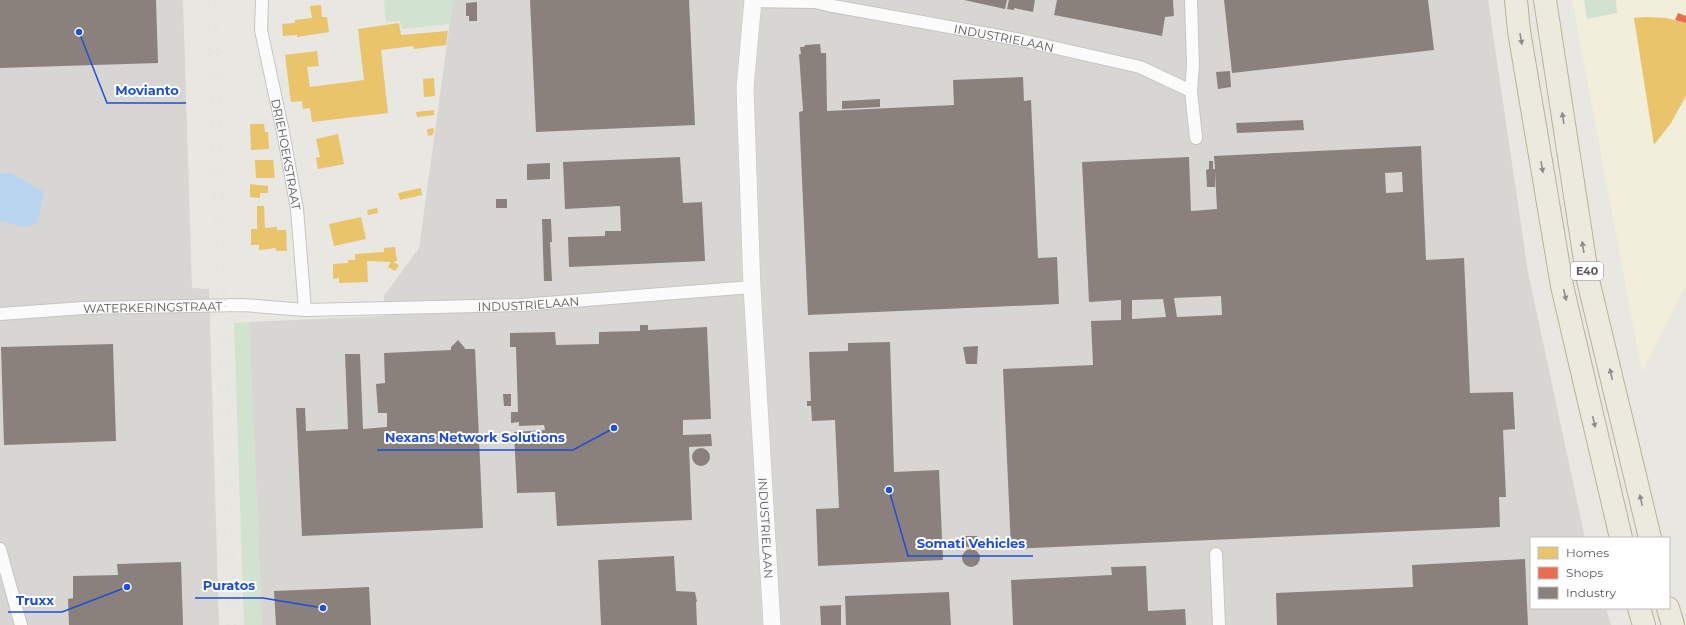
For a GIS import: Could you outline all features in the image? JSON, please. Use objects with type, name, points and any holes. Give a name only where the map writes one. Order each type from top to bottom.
[{"type":"highway","name":"E40","points":[[1516,0],[1519,31],[1562,286],[1621,537]]},
{"type":"highway","name":"E40","points":[[1545,0],[1588,280],[1650,537]]},
{"type":"highway","points":[[1639,609],[1644,625]]},
{"type":"highway","points":[[1668,609],[1673,625]]},
{"type":"street","name":"DRIEHOEKSTRAAT","points":[[262,0],[261,30],[283,132],[297,209],[305,310]]},
{"type":"street","points":[[1190,0],[1193,64],[1191,91],[1196,138]]},
{"type":"street","name":"INDUSTRIELAAN","points":[[772,625],[752,287],[745,88],[753,1],[813,1],[1021,40],[1140,67],[1191,91]]},
{"type":"street","name":"INDUSTRIELAAN","points":[[305,310],[521,305],[752,287]]},
{"type":"street","name":"WATERKERINGSTRAAT","points":[[0,314],[83,308],[242,305],[305,310]]},
{"type":"street","points":[[0,549],[20,625]]},
{"type":"street","points":[[1216,554],[1219,625]]},
{"type":"shaded area","points":[[0,0],[183,0],[192,288],[209,289],[219,625],[0,625]]},
{"type":"shaded area","points":[[453,0],[1488,0],[1528,272],[1585,537],[1530,537],[1530,609],[1606,609],[1611,625],[262,625],[249,322],[384,316],[384,296],[419,248]]},
{"type":"shaded area","points":[[1572,0],[1686,0],[1686,286],[1642,372]]},
{"type":"green space","points":[[384,0],[453,0],[450,24],[402,29],[400,21],[386,22]]},
{"type":"green space","points":[[1584,0],[1616,0],[1617,13],[1587,19]]},
{"type":"green space","points":[[249,322],[262,625],[244,625],[234,323]]},
{"type":"water","points":[[0,173],[11,173],[44,192],[37,224],[24,227],[0,221]]},
{"type":"building: Homes","points":[[321,5],[322,17],[327,17],[329,32],[297,37],[297,35],[283,36],[282,24],[295,23],[295,20],[312,18],[310,6]]},
{"type":"building: Homes","points":[[1634,18],[1666,18],[1686,23],[1686,96],[1671,123],[1654,145]]},
{"type":"building: Homes","points":[[399,23],[401,35],[448,31],[446,45],[414,49],[413,46],[381,50],[388,113],[312,122],[310,108],[303,109],[302,101],[291,102],[285,55],[317,51],[319,66],[307,67],[310,87],[364,80],[358,29]]},
{"type":"building: Homes","points":[[434,78],[435,96],[424,97],[423,79]]},
{"type":"building: Homes","points":[[434,110],[434,115],[417,117],[416,112]]},
{"type":"building: Homes","points":[[250,124],[264,124],[265,132],[268,132],[269,149],[251,150]]},
{"type":"building: Homes","points":[[434,128],[433,135],[428,136],[427,129]]},
{"type":"building: Homes","points":[[338,134],[344,164],[318,169],[316,158],[320,157],[316,139]]},
{"type":"building: Homes","points":[[255,160],[273,160],[275,178],[256,178]]},
{"type":"building: Homes","points":[[250,184],[268,186],[268,193],[260,193],[260,198],[250,197]]},
{"type":"building: Homes","points":[[421,188],[422,195],[400,200],[398,193]]},
{"type":"building: Homes","points":[[257,206],[264,206],[265,228],[277,227],[277,230],[286,230],[287,251],[276,251],[276,248],[259,250],[259,245],[251,245],[251,229],[257,229]]},
{"type":"building: Homes","points":[[377,208],[378,213],[368,215],[367,210]]},
{"type":"building: Homes","points":[[361,217],[366,239],[334,246],[329,224]]},
{"type":"building: Homes","points":[[395,247],[397,261],[393,262],[399,265],[395,271],[388,267],[391,262],[367,261],[368,282],[339,283],[339,278],[333,279],[333,264],[348,263],[348,260],[355,260],[355,254],[384,252],[384,248]]},
{"type":"building: Shops","points":[[1678,13],[1686,16],[1686,23],[1675,20]]},
{"type":"building: Industry","points":[[0,0],[156,0],[158,63],[0,68]]},
{"type":"building: Industry","points":[[530,0],[689,0],[695,125],[536,132]]},
{"type":"building: Industry","points":[[964,0],[1007,0],[1005,9]]},
{"type":"building: Industry","points":[[1009,0],[1035,0],[1033,12],[1014,8],[1014,10],[1007,9]]},
{"type":"building: Industry","points":[[1057,0],[1173,0],[1174,16],[1165,17],[1162,36],[1054,15]]},
{"type":"building: Industry","points":[[1224,0],[1428,0],[1434,50],[1232,73]]},
{"type":"building: Industry","points":[[477,2],[477,21],[469,21],[469,16],[466,16],[466,3]]},
{"type":"building: Industry","points":[[820,44],[821,53],[826,53],[827,111],[954,105],[953,80],[1023,77],[1024,101],[1031,100],[1038,258],[1057,257],[1059,304],[808,315],[799,112],[803,111],[799,54],[801,54],[800,47],[804,47],[805,45]]},
{"type":"building: Industry","points":[[1230,71],[1231,87],[1218,89],[1216,72]]},
{"type":"building: Industry","points":[[880,99],[880,107],[842,109],[842,101]]},
{"type":"building: Industry","points":[[1303,120],[1304,130],[1237,133],[1236,123]]},
{"type":"building: Industry","points":[[1421,146],[1426,260],[1464,258],[1470,393],[1513,392],[1515,429],[1503,430],[1506,497],[1499,497],[1500,527],[1011,549],[1003,369],[1093,365],[1091,321],[1121,320],[1121,300],[1089,302],[1082,162],[1189,157],[1191,211],[1217,209],[1215,172],[1215,187],[1207,187],[1206,170],[1209,169],[1209,161],[1213,161],[1213,169],[1215,169],[1214,156]],"holes":[[[1402,172],[1403,192],[1386,193],[1385,173]],[[1221,296],[1222,315],[1177,317],[1174,298]],[[1163,299],[1166,317],[1132,319],[1132,300]]]},
{"type":"building: Industry","points":[[680,157],[683,203],[702,202],[705,261],[569,267],[568,237],[605,236],[605,231],[621,231],[620,206],[565,209],[563,162]]},
{"type":"building: Industry","points":[[550,163],[550,179],[527,180],[527,164]]},
{"type":"building: Industry","points":[[496,199],[507,199],[507,208],[496,208]]},
{"type":"building: Industry","points":[[542,219],[551,219],[552,242],[550,242],[552,281],[544,281]]},
{"type":"building: Industry","points":[[640,325],[648,325],[648,330],[707,327],[711,419],[683,420],[683,435],[711,434],[712,446],[689,447],[692,520],[557,526],[555,492],[517,493],[514,432],[545,430],[544,425],[519,426],[519,422],[511,423],[511,412],[518,412],[516,347],[510,347],[510,333],[555,332],[556,345],[599,344],[599,332],[640,331]]},
{"type":"building: Industry","points":[[458,340],[465,349],[475,349],[483,528],[302,536],[296,408],[305,408],[306,431],[348,429],[345,354],[360,354],[363,429],[387,427],[387,413],[378,413],[376,384],[385,383],[384,353],[451,350],[451,347]]},
{"type":"building: Industry","points":[[890,342],[894,472],[939,470],[943,560],[818,566],[816,509],[839,508],[835,420],[812,421],[811,406],[807,406],[807,401],[811,401],[809,352],[848,351],[848,343]]},
{"type":"building: Industry","points":[[113,344],[116,441],[4,445],[1,347]]},
{"type":"building: Industry","points":[[978,346],[977,364],[966,364],[963,347]]},
{"type":"building: Industry","points":[[503,394],[511,394],[511,406],[504,406]]},
{"type":"building: Industry","points":[[697,448],[705,448],[710,453],[708,464],[705,466],[697,466],[692,461],[692,453]]},
{"type":"building: Industry","points":[[964,536],[977,536],[977,546],[964,547]]},
{"type":"building: Industry","points":[[971,549],[977,552],[980,558],[977,564],[971,567],[965,564],[962,558],[965,552]]},
{"type":"building: Industry","points":[[674,556],[676,591],[695,592],[697,602],[697,625],[601,625],[598,560]]},
{"type":"building: Industry","points":[[1525,559],[1528,625],[1277,625],[1276,593],[1413,587],[1412,565]]},
{"type":"building: Industry","points":[[181,562],[183,625],[69,625],[68,599],[73,598],[73,576],[118,575],[117,564]]},
{"type":"building: Industry","points":[[1146,566],[1148,611],[1185,609],[1186,625],[1013,625],[1011,580],[1112,575],[1111,567]]},
{"type":"building: Industry","points":[[369,587],[371,625],[276,625],[274,591]]},
{"type":"building: Industry","points":[[949,592],[951,625],[846,625],[845,596]]},
{"type":"building: Industry","points":[[841,605],[841,625],[821,625],[820,606]]},
{"type":"railway","points":[[208,0],[228,625]]},
{"type":"railway","points":[[216,0],[235,625]]},
{"type":"place","name":"Movianto","points":[[79,32]]},
{"type":"place","name":"Nexans Network Solutions","points":[[614,428]]},
{"type":"place","name":"Somati Vehicles","points":[[889,490]]},
{"type":"place","name":"Truxx","points":[[127,587]]},
{"type":"place","name":"Puratos","points":[[323,608]]}]
